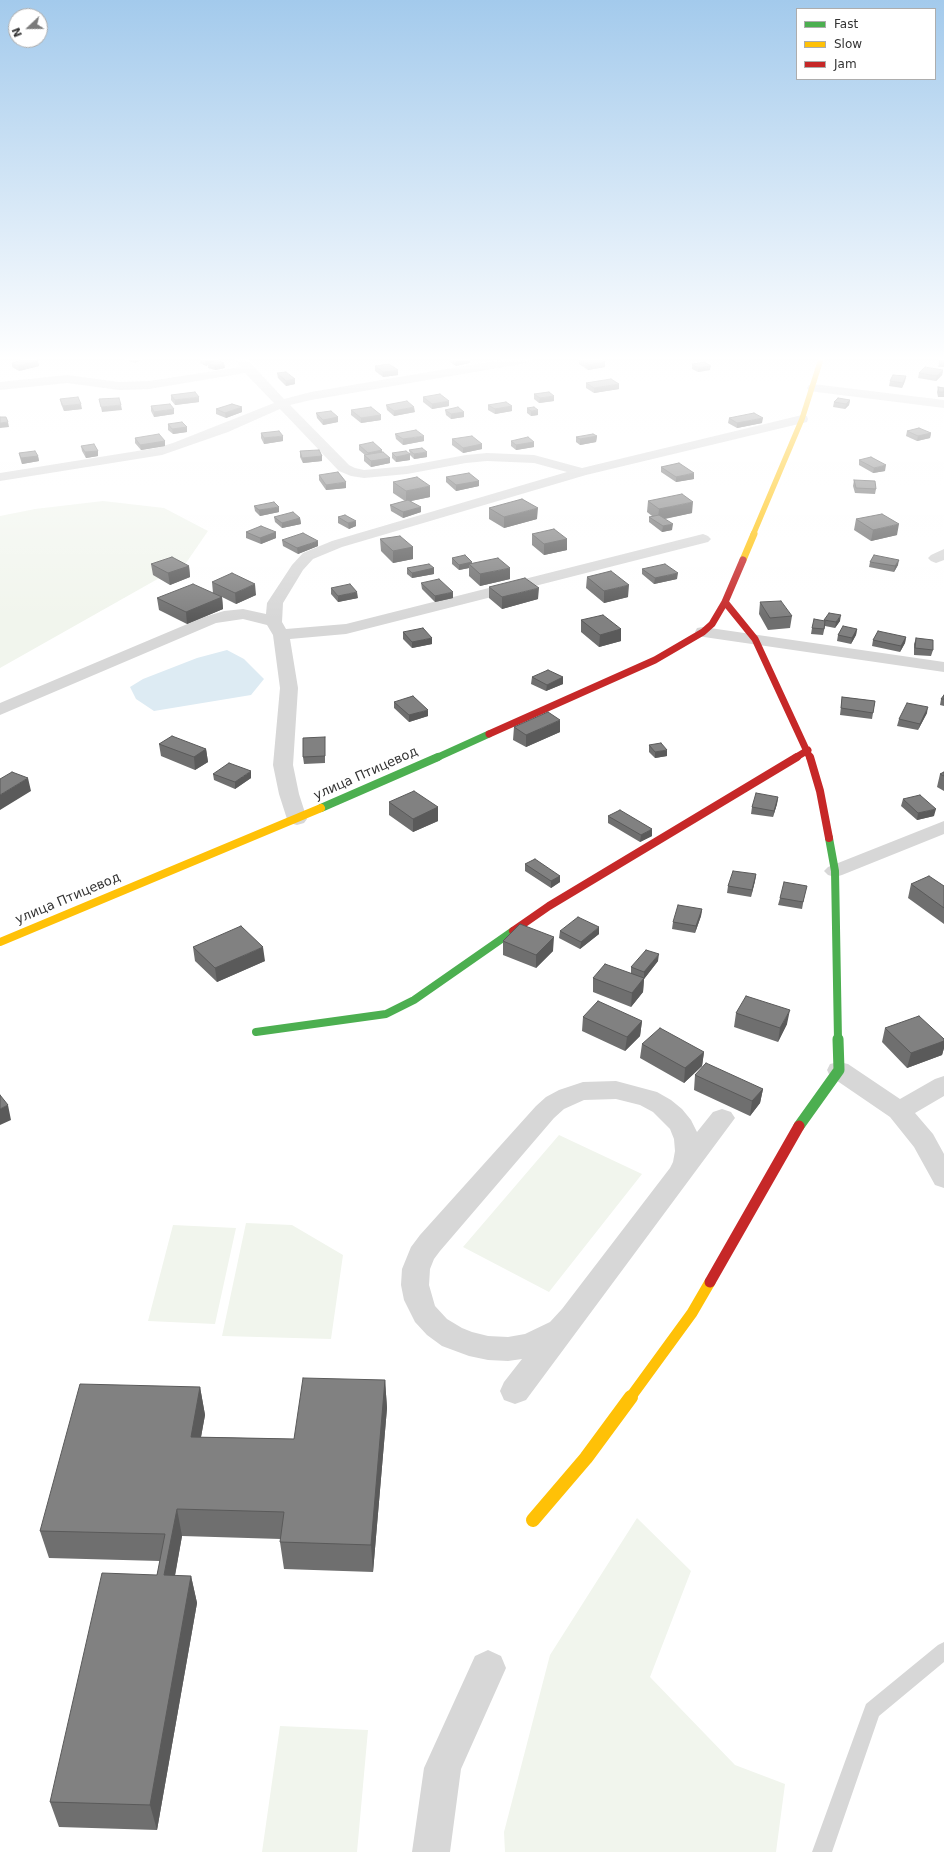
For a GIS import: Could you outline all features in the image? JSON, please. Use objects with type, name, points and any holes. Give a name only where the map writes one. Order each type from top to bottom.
[{"type":"street","points":[[0,477],[157,452],[180,445]]},
{"type":"street","points":[[323,445],[344,468],[351,472],[364,474],[407,470],[466,459],[487,458],[534,459],[582,472]]},
{"type":"street","points":[[297,819],[289,794],[283,765],[289,688],[277,629],[275,603],[297,568],[308,556],[338,544],[582,472],[692,445]]},
{"type":"street","name":"улица Птицевод","points":[[0,942],[297,819],[655,660],[703,632],[712,624],[725,602],[791,445]]},
{"type":"street","points":[[0,710],[210,620],[224,616],[243,614],[259,617],[277,629],[346,628],[702,539]]},
{"type":"street","points":[[533,1520],[586,1458],[692,1313],[803,1120],[839,1070],[836,871],[820,791],[808,750],[756,639],[725,602]]},
{"type":"street","points":[[703,632],[944,667]]},
{"type":"street","points":[[256,1032],[386,1014],[414,1000],[549,906],[808,750]]},
{"type":"street","points":[[836,871],[944,827]]},
{"type":"street","points":[[839,1070],[900,1111],[924,1141],[944,1178]]},
{"type":"street","points":[[900,1111],[944,1085]]},
{"type":"street","points":[[572,1317],[560,1330],[545,1339],[527,1346],[508,1349],[488,1348],[469,1344],[452,1337],[437,1326],[425,1314],[418,1300],[415,1285],[416,1269],[421,1255],[545,1112],[562,1100],[583,1092],[616,1090],[632,1093],[648,1098],[673,1115],[682,1126],[687,1138],[688,1151],[686,1163],[679,1175]]},
{"type":"street","points":[[515,1391],[722,1118]]},
{"type":"street","points":[[432,1852],[443,1768],[488,1668]]},
{"type":"lane","points":[[822,1852],[872,1710],[944,1651]]},
{"type":"shaded area","points":[[103,501],[164,508],[208,531],[186,563],[0,668],[0,516],[35,509]]},
{"type":"shaded area","points":[[227,650],[244,659],[264,679],[251,695],[154,711],[136,699],[130,687],[143,679],[197,658]]},
{"type":"shaded area","points":[[559,1135],[642,1174],[549,1292],[463,1247]]},
{"type":"shaded area","points":[[246,1223],[292,1225],[343,1255],[331,1339],[222,1336]]},
{"type":"shaded area","points":[[173,1225],[236,1228],[215,1324],[148,1321]]},
{"type":"shaded area","points":[[637,1518],[691,1571],[650,1677],[735,1765],[785,1784],[776,1852],[505,1852],[504,1832],[550,1655]]},
{"type":"shaded area","points":[[280,1726],[368,1730],[357,1852],[262,1852]]},
{"type":"building","points":[[95,445],[98,451],[85,452],[81,446]]},
{"type":"building","points":[[359,445],[377,445],[382,450],[368,453]]},
{"type":"building","points":[[460,445],[475,445],[463,448]]},
{"type":"building","points":[[422,448],[427,452],[414,454],[409,450]]},
{"type":"building","points":[[319,450],[322,456],[302,458],[300,451]]},
{"type":"building","points":[[35,451],[38,456],[21,458],[19,453]]},
{"type":"building","points":[[406,451],[410,454],[396,457],[392,453]]},
{"type":"building","points":[[383,452],[390,458],[371,461],[364,455]]},
{"type":"building","points":[[871,457],[886,465],[874,468],[859,460]]},
{"type":"building","points":[[679,463],[694,473],[676,477],[661,467]]},
{"type":"building","points":[[338,472],[346,482],[326,485],[319,475]]},
{"type":"building","points":[[469,473],[479,481],[456,485],[446,477]]},
{"type":"building","points":[[417,477],[430,486],[406,491],[393,482]]},
{"type":"building","points":[[854,480],[875,481],[876,489],[856,488]]},
{"type":"building","points":[[682,494],[693,502],[659,509],[648,501]]},
{"type":"building","points":[[522,499],[538,508],[504,517],[489,508]]},
{"type":"building","points":[[408,500],[421,507],[403,512],[390,505]]},
{"type":"building","points":[[274,502],[279,507],[259,510],[254,506]]},
{"type":"building","points":[[293,512],[300,518],[282,523],[274,517]]},
{"type":"building","points":[[882,514],[899,524],[873,530],[856,519]]},
{"type":"building","points":[[345,515],[356,521],[348,523],[338,517]]},
{"type":"building","points":[[659,515],[673,524],[663,526],[649,517]]},
{"type":"building","points":[[261,526],[276,532],[260,538],[246,532]]},
{"type":"building","points":[[554,529],[567,539],[544,544],[532,534]]},
{"type":"building","points":[[303,533],[318,541],[297,548],[282,540]]},
{"type":"building","points":[[400,536],[413,547],[393,551],[380,539]]},
{"type":"building","points":[[465,555],[472,562],[459,565],[452,558]]},
{"type":"building","points":[[874,555],[899,560],[895,566],[870,562]]},
{"type":"building","points":[[172,557],[189,566],[168,573],[151,564]]},
{"type":"building","points":[[498,558],[510,568],[480,574],[469,564]]},
{"type":"building","points":[[429,564],[434,568],[412,573],[407,568]]},
{"type":"building","points":[[665,564],[678,573],[655,578],[642,569]]},
{"type":"building","points":[[611,571],[629,585],[604,591],[587,577]]},
{"type":"building","points":[[232,573],[255,584],[235,593],[212,582]]},
{"type":"building","points":[[525,578],[539,588],[502,597],[489,587]]},
{"type":"building","points":[[439,579],[453,592],[435,596],[421,583]]},
{"type":"building","points":[[193,584],[222,597],[186,612],[157,598]]},
{"type":"building","points":[[350,584],[357,592],[338,596],[331,588]]},
{"type":"building","points":[[781,601],[792,616],[770,618],[760,602]]},
{"type":"building","points":[[829,613],[841,615],[836,622],[824,620]]},
{"type":"building","points":[[603,615],[621,629],[600,635],[581,620]]},
{"type":"building","points":[[814,619],[825,621],[824,629],[812,628]]},
{"type":"building","points":[[843,626],[857,629],[852,638],[838,635]]},
{"type":"building","points":[[423,628],[432,638],[412,642],[403,632]]},
{"type":"building","points":[[878,631],[906,637],[901,646],[873,640]]},
{"type":"building","points":[[916,638],[933,640],[933,650],[915,648]]},
{"type":"building","points":[[548,670],[563,677],[547,685],[532,677]]},
{"type":"building","points":[[413,696],[428,710],[409,715],[394,702]]},
{"type":"building","points":[[842,697],[875,701],[873,713],[841,708]]},
{"type":"building","points":[[907,703],[928,707],[920,724],[899,719]]},
{"type":"building","points":[[548,712],[560,720],[526,735],[514,727]]},
{"type":"building","points":[[172,736],[206,749],[194,757],[159,744]]},
{"type":"building","points":[[325,737],[325,756],[303,757],[303,738]]},
{"type":"building","points":[[661,743],[667,750],[655,752],[649,745]]},
{"type":"building","points":[[229,763],[251,771],[235,782],[213,774]]},
{"type":"building","points":[[12,772],[28,778],[0,795],[0,779]]},
{"type":"building","points":[[414,791],[438,807],[413,819],[389,802]]},
{"type":"building","points":[[756,793],[778,797],[774,811],[752,807]]},
{"type":"building","points":[[920,795],[936,809],[918,813],[903,799]]},
{"type":"building","points":[[620,810],[652,829],[641,835],[608,816]]},
{"type":"building","points":[[535,859],[560,876],[551,881],[525,864]]},
{"type":"building","points":[[733,871],[756,874],[752,890],[728,886]]},
{"type":"building","points":[[929,876],[944,886],[944,908],[911,884]]},
{"type":"building","points":[[784,882],[807,886],[803,902],[780,898]]},
{"type":"building","points":[[678,905],[702,909],[696,926],[673,922]]},
{"type":"building","points":[[578,917],[599,927],[581,942],[560,931]]},
{"type":"building","points":[[520,924],[554,937],[536,955],[503,941]]},
{"type":"building","points":[[241,926],[263,947],[215,968],[193,947]]},
{"type":"building","points":[[646,950],[659,954],[644,972],[631,967]]},
{"type":"building","points":[[605,964],[644,978],[632,993],[593,978]]},
{"type":"building","points":[[746,996],[790,1010],[780,1028],[736,1013]]},
{"type":"building","points":[[598,1001],[642,1021],[627,1037],[583,1017]]},
{"type":"building","points":[[919,1016],[944,1039],[944,1041],[911,1053],[885,1028]]},
{"type":"building","points":[[660,1028],[704,1052],[685,1068],[642,1044]]},
{"type":"building","points":[[706,1063],[763,1089],[752,1101],[695,1075]]},
{"type":"building","points":[[0,1095],[8,1105],[0,1109]]},
{"type":"building","points":[[303,1378],[385,1380],[371,1545],[280,1542],[284,1512],[177,1509],[164,1575],[191,1576],[150,1805],[50,1802],[102,1573],[157,1575],[165,1534],[40,1531],[80,1384],[200,1387],[191,1437],[294,1439]]},
{"type":"traffic: fast","points":[[321,808],[489,734]]},
{"type":"traffic: fast","points":[[799,1126],[839,1070],[835,871],[829,838]]},
{"type":"traffic: fast","points":[[256,1032],[386,1014],[414,1000],[513,931]]},
{"type":"traffic: slow","points":[[743,560],[791,445]]},
{"type":"traffic: slow","points":[[0,942],[321,808]]},
{"type":"traffic: slow","points":[[533,1520],[586,1458],[692,1313],[710,1282]]},
{"type":"traffic: jam","points":[[743,560],[725,602],[755,639],[808,750],[820,791],[829,838]]},
{"type":"traffic: jam","points":[[489,734],[655,660],[703,632],[712,624],[725,602]]},
{"type":"traffic: jam","points":[[513,931],[549,906],[808,750]]},
{"type":"traffic: jam","points":[[710,1282],[799,1126]]}]
